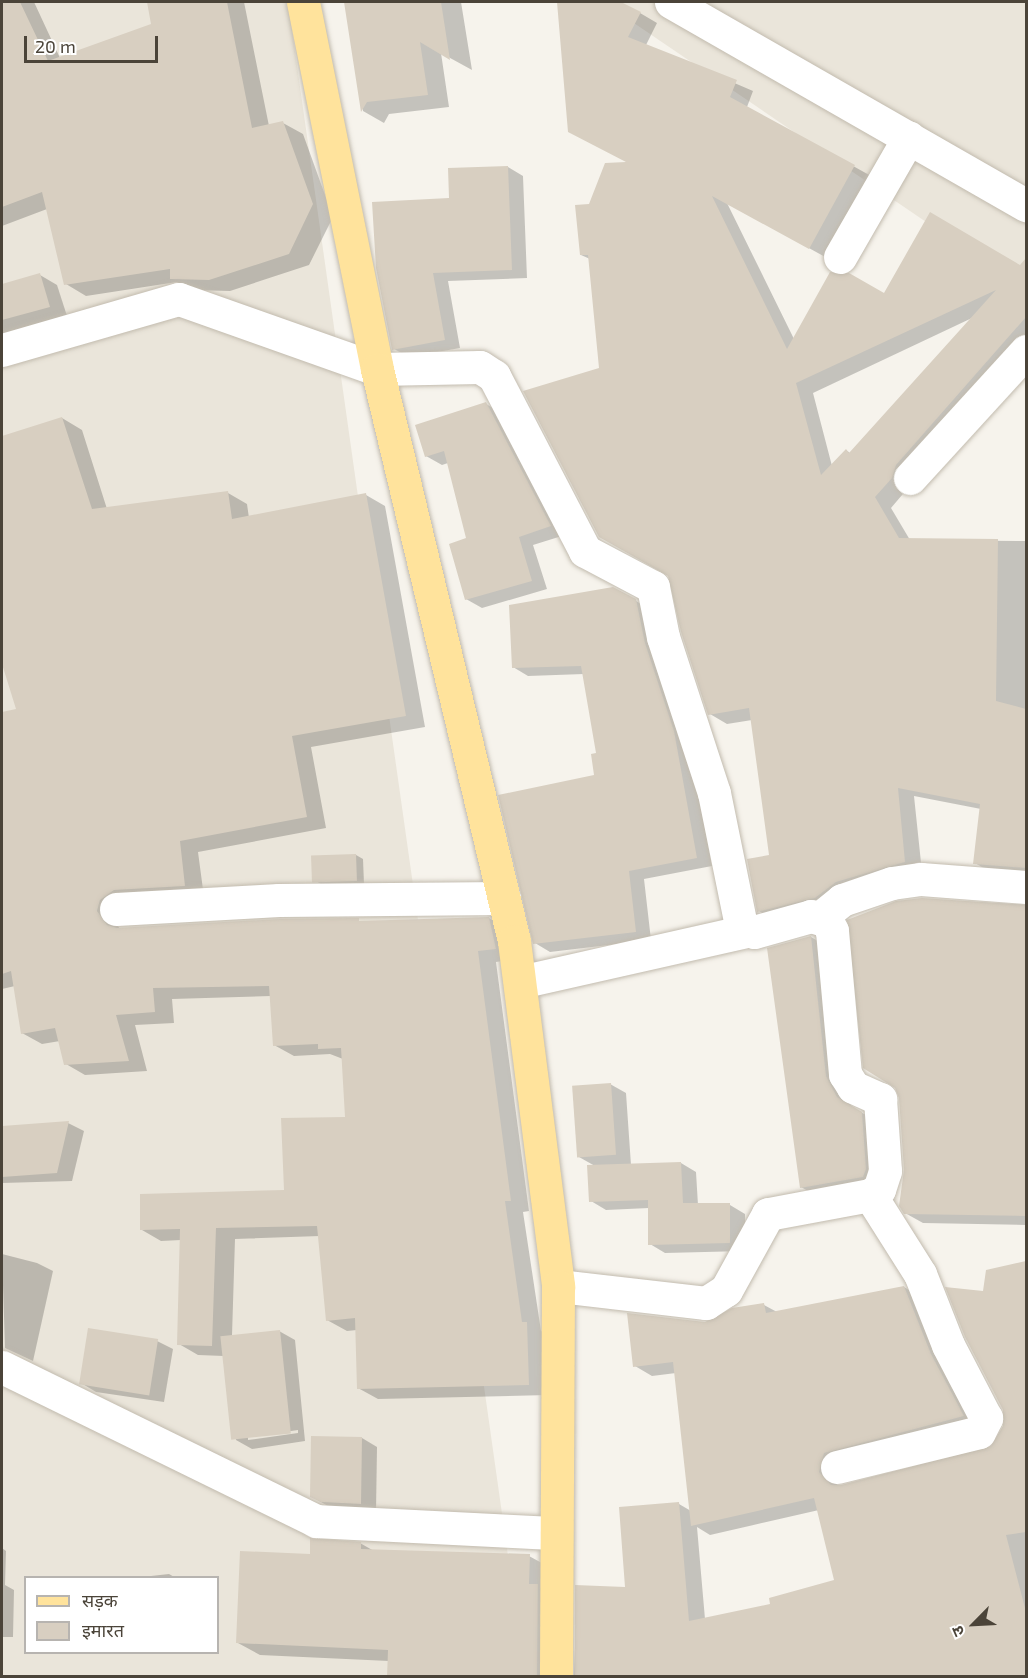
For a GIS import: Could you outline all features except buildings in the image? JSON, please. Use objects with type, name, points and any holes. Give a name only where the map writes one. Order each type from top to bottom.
[{"type":"main road","points":[[303,2],[378,369],[504,898],[520,982],[558,1286],[556,1677]]},
{"type":"street","points":[[671,2],[1026,205]]},
{"type":"street","points":[[840,257],[909,137]]},
{"type":"street","points":[[2,350],[179,299],[378,369],[480,366],[494,376],[585,551],[653,587],[663,638],[714,793],[738,917],[746,931]]},
{"type":"street","points":[[910,478],[1026,351]]},
{"type":"street","points":[[520,982],[746,931],[821,917],[842,900],[892,883],[921,879],[1026,887]]},
{"type":"street","points":[[116,909],[279,900],[504,898]]},
{"type":"street","points":[[558,1286],[706,1303],[726,1290],[768,1214],[870,1195],[879,1189],[885,1171],[881,1106],[876,1094],[853,1087],[845,1074],[832,931],[821,917]]},
{"type":"street","points":[[837,1467],[979,1432],[986,1418],[948,1345],[920,1274],[870,1195]]},
{"type":"street","points":[[2,1367],[316,1521],[556,1533]]},
{"type":"shaded area","points":[[2,2],[288,2],[525,1676],[2,1676]]},
{"type":"shaded area","points":[[603,2],[1026,2],[1026,290]]}]
